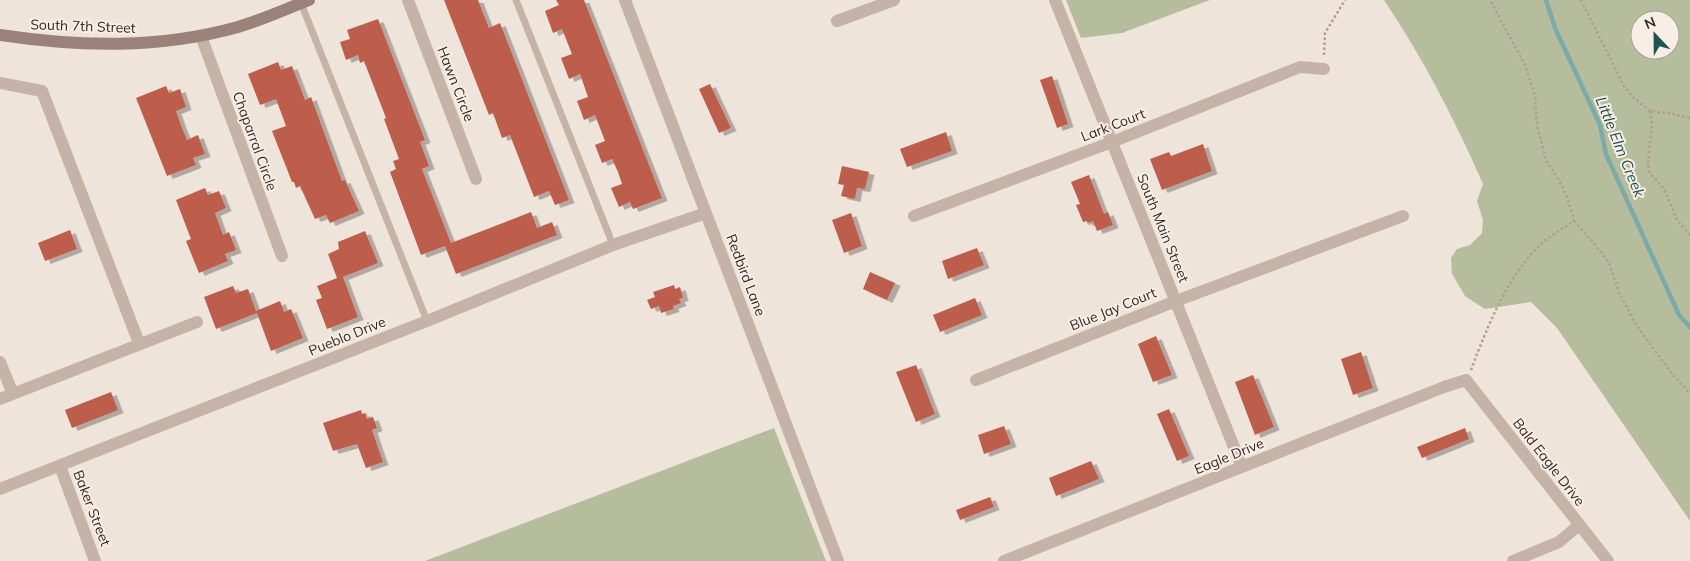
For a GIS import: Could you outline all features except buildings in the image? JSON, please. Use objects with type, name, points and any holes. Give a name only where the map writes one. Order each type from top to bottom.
[{"type":"main road","name":"South 7th Street","points":[[0,35],[46,42],[135,44],[201,36],[240,26],[305,2]]},
{"type":"street","name":"Hawn Circle","points":[[408,0],[476,179]]},
{"type":"street","name":"Redbird Lane","points":[[624,0],[838,561]]},
{"type":"street","points":[[837,21],[894,0]]},
{"type":"street","name":"South Main Street","points":[[1055,0],[1242,468]]},
{"type":"street","name":"Chaparral Circle","points":[[201,36],[282,256]]},
{"type":"street","name":"Lark Court","points":[[914,216],[1112,142],[1300,67],[1324,68]]},
{"type":"street","points":[[0,83],[42,91],[139,343]]},
{"type":"street","name":"Pueblo Drive","points":[[0,489],[427,321],[612,244],[706,214]]},
{"type":"street","name":"Blue Jay Court","points":[[976,380],[1176,301],[1403,216]]},
{"type":"street","points":[[0,399],[139,343],[197,322]]},
{"type":"street","points":[[0,362],[13,394]]},
{"type":"street","name":"Eagle Drive","points":[[1004,561],[1444,387],[1466,380]]},
{"type":"street","name":"Bald Eagle Drive","points":[[1466,380],[1608,561]]},
{"type":"street","name":"Baker Street","points":[[60,466],[96,561]]},
{"type":"street","points":[[1513,561],[1559,542],[1579,525]]},
{"type":"lane","points":[[516,0],[612,244]]},
{"type":"lane","points":[[305,2],[427,321]]},
{"type":"path","points":[[1324,68],[1325,33],[1345,0]]},
{"type":"path","points":[[1490,0],[1525,65],[1535,96],[1537,125],[1546,160],[1560,182],[1574,221],[1592,240],[1609,263],[1635,324],[1669,370],[1690,394]]},
{"type":"path","points":[[1581,0],[1625,88],[1634,98],[1650,111],[1690,118]]},
{"type":"path","points":[[1650,111],[1652,124],[1648,163],[1650,172],[1664,189],[1677,220],[1690,236]]},
{"type":"path","points":[[1466,380],[1484,337],[1513,279],[1538,247],[1574,221]]},
{"type":"green space","points":[[1066,0],[1210,0],[1122,33],[1081,38]]},
{"type":"green space","points":[[1384,0],[1690,0],[1690,521],[1557,328],[1531,302],[1485,309],[1465,296],[1452,274],[1451,258],[1457,249],[1470,245],[1482,233],[1483,220],[1477,201],[1483,184],[1438,90]]},
{"type":"green space","points":[[774,428],[826,561],[425,561]]},
{"type":"waterway","name":"Little Elm Creek","points":[[1546,0],[1555,28],[1600,125],[1606,154],[1679,315],[1690,327]]}]
